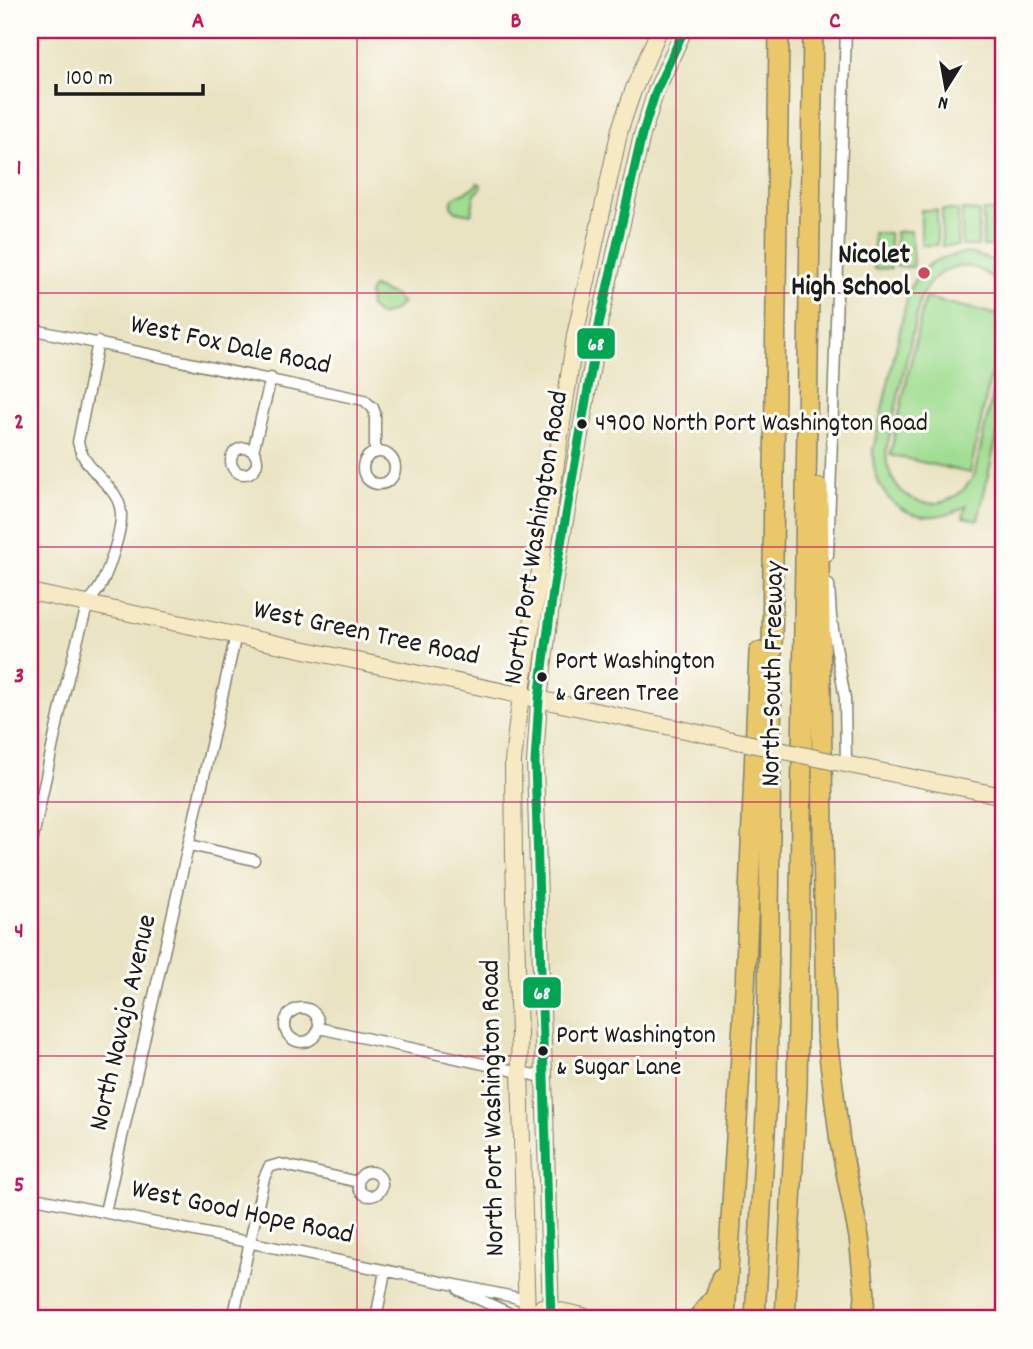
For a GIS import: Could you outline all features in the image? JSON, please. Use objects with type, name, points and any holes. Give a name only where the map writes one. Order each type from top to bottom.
[{"type":"highway","name":"North-South Freeway","points":[[755,1319],[767,1096],[779,30]]},
{"type":"highway","name":"North-South Freeway","points":[[785,1319],[797,1087],[813,30]]},
{"type":"highway","points":[[807,429],[818,466],[827,1031],[840,1142],[859,1237],[865,1316]]},
{"type":"highway","points":[[725,1319],[745,989],[765,528],[774,477]]},
{"type":"highway","points":[[697,1319],[715,1298],[728,1256]]},
{"type":"main road","name":"North Port Washington Road","points":[[524,1319],[527,1301],[513,762],[575,336],[620,129],[647,54],[659,30]]},
{"type":"main road","name":"North Port Washington Road","points":[[551,1315],[534,762],[539,699],[554,584],[600,320],[642,135],[656,92],[684,30]]},
{"type":"main road","name":"West Green Tree Road","points":[[30,592],[1003,796]]},
{"type":"main road","points":[[513,762],[534,762]]},
{"type":"main road","points":[[518,993],[541,996]]},
{"type":"main road","name":"West Good Hope Road","points":[[527,1301],[551,1315],[597,1319]]},
{"type":"street","points":[[840,763],[845,699],[830,608],[828,557],[846,30]]},
{"type":"street","name":"West Fox Dale Road","points":[[30,329],[358,398],[369,402],[373,408],[376,421],[375,453]]},
{"type":"street","points":[[30,851],[69,671],[88,604],[102,583],[121,515],[118,499],[87,466],[78,442],[98,342]]},
{"type":"street","points":[[253,451],[271,378]]},
{"type":"street","name":"North Navajo Avenue","points":[[105,1212],[236,635]]},
{"type":"street","points":[[190,845],[254,860]]},
{"type":"street","points":[[319,1028],[543,1077]]},
{"type":"street","points":[[233,1319],[264,1178],[269,1167],[281,1164],[358,1182]]},
{"type":"street","name":"West Good Hope Road","points":[[30,1197],[527,1301]]},
{"type":"street","points":[[376,1319],[385,1271]]},
{"type":"street","name":"West Good Hope Road","points":[[444,1283],[524,1319]]},
{"type":"green space","points":[[477,183],[481,184],[480,190],[475,193],[471,214],[456,211],[451,206],[453,198]]},
{"type":"green space","points":[[921,210],[937,210],[937,245],[921,245]]},
{"type":"green space","points":[[942,210],[958,210],[958,246],[942,246]]},
{"type":"green space","points":[[962,210],[979,211],[978,246],[962,246]]},
{"type":"green space","points":[[983,211],[999,211],[999,246],[983,246]]},
{"type":"green space","points":[[911,231],[913,267],[897,267],[895,232]]},
{"type":"green space","points":[[873,233],[889,233],[891,268],[874,269]]},
{"type":"green space","points":[[969,253],[991,260],[1003,269],[1003,289],[993,278],[970,267],[947,270],[936,276],[927,286],[920,299],[886,451],[889,470],[896,485],[908,496],[921,502],[936,503],[951,499],[964,489],[975,473],[1003,345],[1003,409],[978,520],[963,517],[966,506],[948,514],[931,516],[915,514],[901,508],[889,499],[880,485],[874,469],[873,450],[909,290],[920,273],[933,262]]},
{"type":"green space","points":[[373,287],[395,296],[402,303],[394,311],[380,316],[370,307],[369,293]]},
{"type":"green space","points":[[925,298],[1003,316],[970,473],[890,455]]},
{"type":"transit line","name":"68","points":[[551,1319],[535,762],[539,699],[554,584],[600,320],[642,135],[656,91],[684,30]]},
{"type":"place","name":"Nicolet High School","points":[[924,273]]},
{"type":"place","name":"4900 North Port Washington Road","points":[[582,424]]},
{"type":"place","name":"Port Washington & Green Tree","points":[[542,677]]},
{"type":"place","name":"Port Washington & Sugar Lane","points":[[543,1051]]}]
